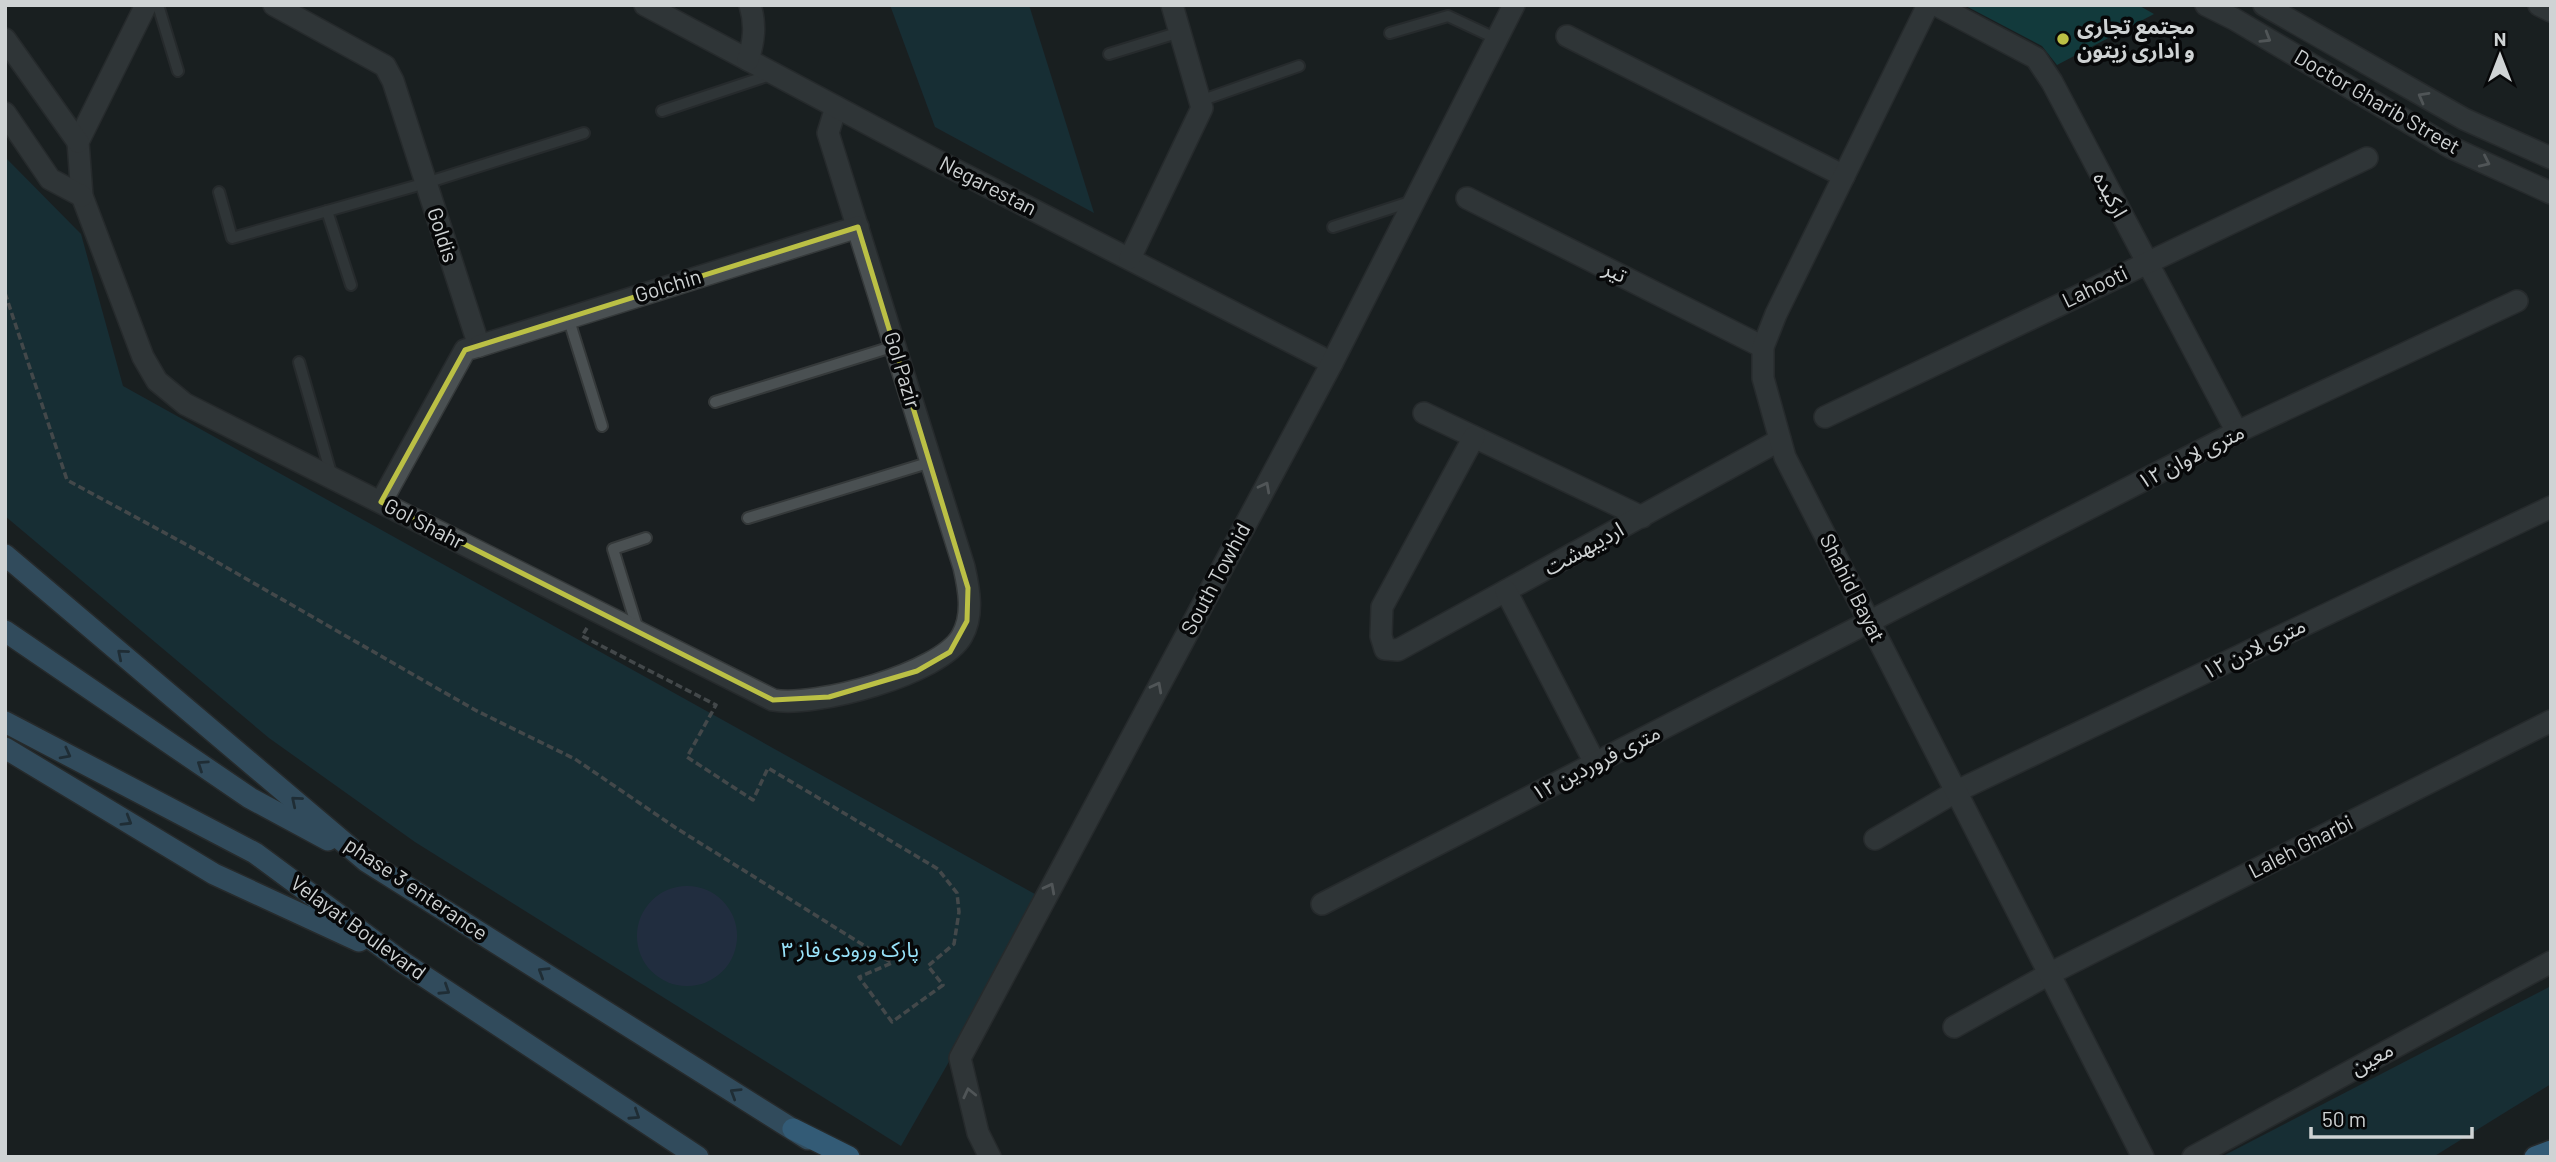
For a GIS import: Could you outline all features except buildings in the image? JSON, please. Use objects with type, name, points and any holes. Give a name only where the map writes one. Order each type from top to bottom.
[{"type":"highway","points":[[793,1129],[849,1157]]},
{"type":"highway","points":[[2535,1157],[2551,1152]]},
{"type":"highway","points":[[2544,1157],[2551,1152]]},
{"type":"main road","name":"phase 3 enterance","points":[[5,555],[366,861],[793,1129]]},
{"type":"main road","points":[[5,631],[250,798],[366,861]]},
{"type":"main road","name":"Velayat Boulevard","points":[[5,722],[255,853],[401,961],[698,1157]]},
{"type":"main road","points":[[5,748],[214,874],[401,961]]},
{"type":"main road","points":[[793,1129],[833,1157]]},
{"type":"street","name":"Gol Shahr","points":[[146,5],[78,142],[82,196],[143,357],[157,381],[185,404],[773,700],[785,702],[830,697],[917,671],[950,652],[963,635]]},
{"type":"street","name":"Goldis","points":[[274,5],[385,66],[393,81],[478,346]]},
{"type":"street","name":"Negarestan","points":[[645,5],[836,107],[1332,363]]},
{"type":"street","points":[[748,60],[754,41],[750,5]]},
{"type":"street","points":[[1130,258],[1202,108],[1172,5]]},
{"type":"street","name":"South Towhid","points":[[990,1157],[978,1133],[960,1058],[1332,363],[1514,5]]},
{"type":"street","name":"Shahid Bayat","points":[[1928,5],[1776,314],[1763,347],[1763,378],[1785,457],[2143,1157]]},
{"type":"street","name":"ارکیده","points":[[1936,5],[2036,58],[2052,82],[2237,432]]},
{"type":"street","name":"Doctor Gharib Street","points":[[2206,5],[2451,146],[2551,193]]},
{"type":"street","name":"Doctor Gharib Street","points":[[2263,5],[2464,120],[2551,158]]},
{"type":"street","points":[[2539,5],[2551,11]]},
{"type":"street","points":[[1567,36],[1844,176]]},
{"type":"street","points":[[5,39],[78,142]]},
{"type":"street","name":"Gol Pazir","points":[[836,107],[828,133],[968,588],[970,607],[963,635]]},
{"type":"street","points":[[5,113],[50,179],[82,196]]},
{"type":"street","name":"Lahooti","points":[[1825,417],[2367,158]]},
{"type":"street","name":"تیر","points":[[1467,198],[1763,347]]},
{"type":"street","name":"Golchin","points":[[478,346],[858,227]]},
{"type":"street","name":"۱۲ متری لاوان","points":[[1870,622],[2237,432],[2517,301]]},
{"type":"street","points":[[381,502],[466,350],[478,346]]},
{"type":"street","points":[[1424,413],[1642,517]]},
{"type":"street","name":"اردیبهشت","points":[[1474,437],[1382,607],[1381,636],[1385,649],[1398,650],[1780,440]]},
{"type":"street","name":"۱۲ متری لادن","points":[[1875,839],[1957,791],[2551,507]]},
{"type":"street","points":[[1506,591],[1595,763]]},
{"type":"street","name":"۱۲ متری فروردین","points":[[1322,904],[1870,622]]},
{"type":"street","name":"Laleh Gharbi","points":[[1954,1027],[2051,973],[2551,721]]},
{"type":"street","name":"معین","points":[[2193,1157],[2551,962]]},
{"type":"lane","points":[[158,5],[178,71]]},
{"type":"lane","points":[[1390,33],[1448,16],[1497,39]]},
{"type":"lane","points":[[1109,54],[1180,32]]},
{"type":"lane","points":[[1200,101],[1299,66]]},
{"type":"lane","points":[[662,111],[773,74]]},
{"type":"lane","points":[[219,192],[232,238],[426,183],[584,133]]},
{"type":"lane","points":[[1333,227],[1416,200]]},
{"type":"lane","points":[[327,211],[351,285]]},
{"type":"lane","points":[[568,317],[602,426]]},
{"type":"lane","points":[[715,402],[895,346]]},
{"type":"lane","points":[[299,362],[332,478]]},
{"type":"lane","points":[[748,518],[931,462]]},
{"type":"lane","points":[[639,632],[613,549],[646,538]]},
{"type":"path","points":[[5,293],[67,480],[189,546],[475,710],[575,759],[676,828],[892,963],[859,977],[892,1023],[943,985],[928,966],[954,944],[959,912],[957,893],[937,869],[768,768],[753,800],[687,757],[716,705],[582,636],[595,610]]},
{"type":"highlighted area","points":[[858,227],[968,588],[967,621],[950,652],[917,671],[829,697],[773,700],[381,502],[465,350]]},
{"type":"green space","points":[[890,5],[1029,5],[1094,213],[935,127]]},
{"type":"green space","name":"پارک ورودی فاز ۳","points":[[5,157],[81,234],[123,386],[1042,898],[901,1146],[415,842],[269,738],[5,516]]},
{"type":"green space","points":[[2551,986],[2551,1084],[2433,1157],[2221,1157]]},
{"type":"shaded area","points":[[687,886],[715,894],[729,908],[737,936],[729,964],[715,978],[687,986],[659,978],[645,964],[637,936],[645,908],[659,894]]},
{"type":"place","name":"مجتمع تجاری و اداری زیتون","points":[[2063,39]]}]
